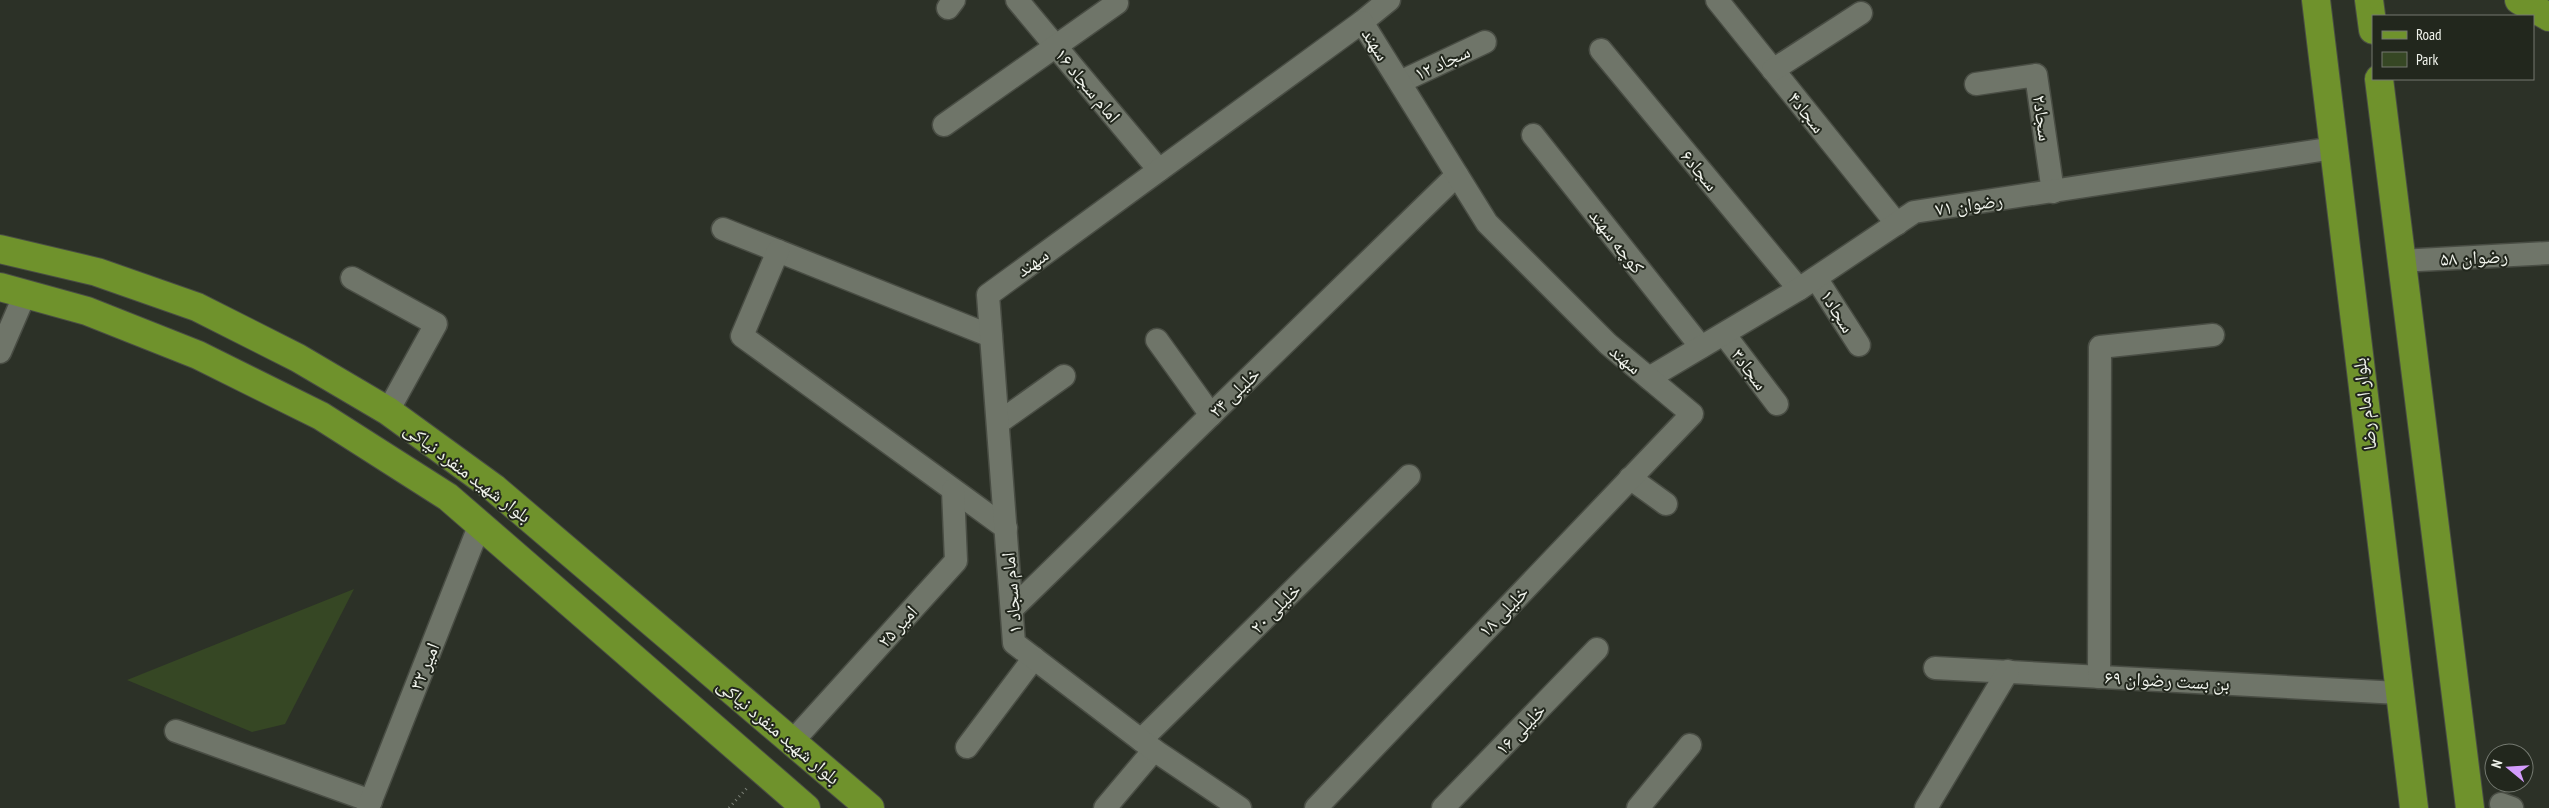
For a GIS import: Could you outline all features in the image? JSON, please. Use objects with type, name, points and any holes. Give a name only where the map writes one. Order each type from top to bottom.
[{"type":"main road","name":"بلوار امام رضا","points":[[2316,0],[2414,808]]},
{"type":"main road","points":[[2369,0],[2372,22]]},
{"type":"main road","points":[[2519,0],[2549,17]]},
{"type":"main road","points":[[2378,80],[2470,808]]},
{"type":"main road","name":"بلوار شهید منفرد نیاکی","points":[[0,249],[97,272],[197,307],[298,358],[388,411],[494,488],[870,808]]},
{"type":"main road","name":"بلوار شهید منفرد نیاکی","points":[[12,290],[87,311],[198,355],[321,416],[448,497],[806,808]]},
{"type":"main road","points":[[764,771],[791,742]]},
{"type":"street","name":"امام سجاد ۱۶","points":[[1017,0],[1159,170]]},
{"type":"street","points":[[1362,22],[1389,0]]},
{"type":"street","name":"سجاد۴","points":[[1717,0],[1897,224]]},
{"type":"street","points":[[944,125],[1117,4]]},
{"type":"street","points":[[1773,70],[1861,13]]},
{"type":"street","name":"سهند","points":[[988,295],[1362,22],[1487,223],[1608,344],[1692,414]]},
{"type":"street","name":"سجاد ۱۲","points":[[1400,82],[1485,42]]},
{"type":"street","name":"سجاد۶","points":[[1601,50],[1808,284]]},
{"type":"street","name":"سجاد۲","points":[[1976,84],[2036,75],[2053,192]]},
{"type":"street","name":"كوچه سهند","points":[[1533,136],[1701,347]]},
{"type":"street","name":"رضوان ۷۱","points":[[1649,378],[1808,284],[1914,212],[2334,148]]},
{"type":"street","name":"خلیلی ۲۴","points":[[1012,609],[1457,175]]},
{"type":"street","points":[[723,229],[991,336]]},
{"type":"street","points":[[778,251],[742,336],[1006,528]]},
{"type":"street","name":"رضوان ۵۸","points":[[2400,261],[2549,253]]},
{"type":"street","points":[[352,278],[436,324],[388,411]]},
{"type":"street","name":"سجاد۱","points":[[1808,284],[1859,345]]},
{"type":"street","points":[[0,352],[12,290]]},
{"type":"street","name":"امام سجاد ۱","points":[[988,295],[1014,643],[1148,745],[1240,808]]},
{"type":"street","name":"سجاد۳","points":[[1724,334],[1777,404]]},
{"type":"street","points":[[2099,677],[2100,346],[2213,335]]},
{"type":"street","points":[[1156,340],[1211,415]]},
{"type":"street","points":[[998,423],[1064,376]]},
{"type":"street","name":"خلیلی ۱۸","points":[[1316,808],[1692,414]]},
{"type":"street","name":"خلیلی ۲۰","points":[[1104,808],[1148,745],[1409,476]]},
{"type":"street","points":[[1630,478],[1666,504]]},
{"type":"street","name":"امیر ۲۵","points":[[791,742],[956,561],[953,490]]},
{"type":"street","name":"امیر ۳۲","points":[[369,805],[480,524]]},
{"type":"street","name":"خلیلی ۱۶","points":[[1444,808],[1597,650]]},
{"type":"street","points":[[967,747],[1034,658]]},
{"type":"street","name":"بن بست رضوان ۶۹","points":[[1935,668],[2399,693]]},
{"type":"street","points":[[1926,808],[2008,672]]},
{"type":"street","points":[[176,731],[369,805]]},
{"type":"street","points":[[1638,808],[1690,745]]},
{"type":"green space","points":[[354,589],[285,724],[252,732],[127,680]]}]
